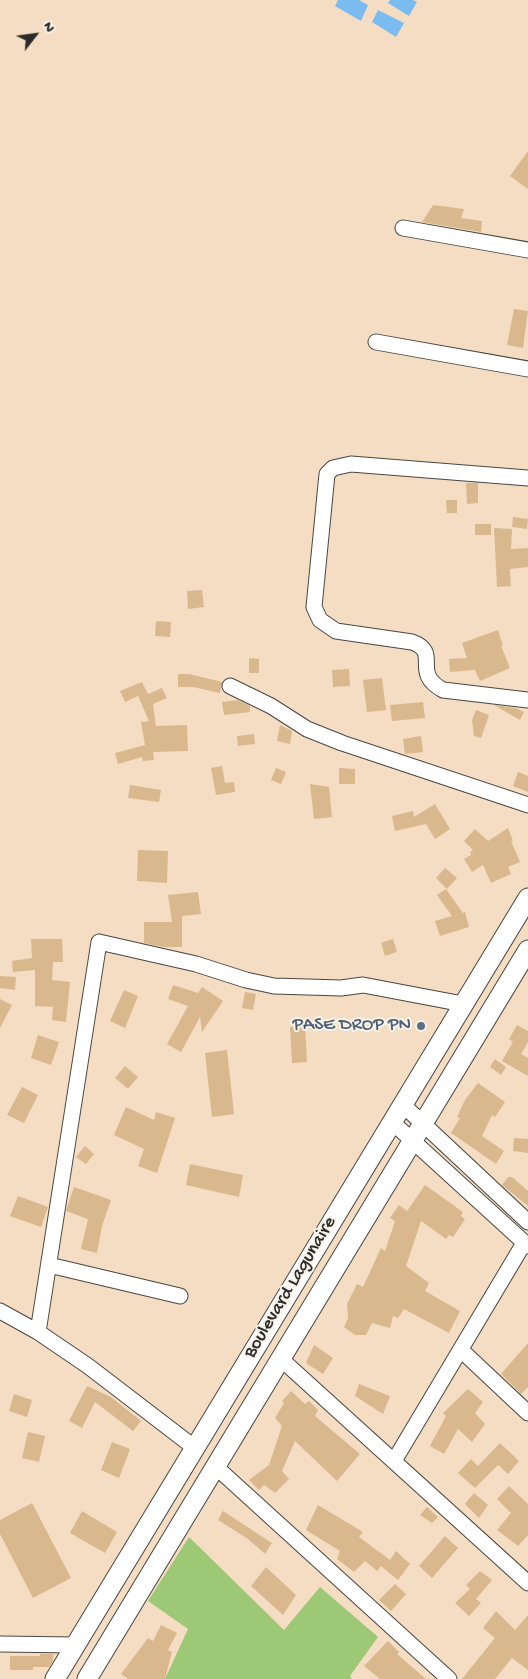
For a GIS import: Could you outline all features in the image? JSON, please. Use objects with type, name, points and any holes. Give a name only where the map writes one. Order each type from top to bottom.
[{"type":"main road","name":"Boulevard Lagunaire","points":[[55,1679],[528,898]]},
{"type":"main road","name":"Boulevard Lagunaire","points":[[87,1679],[528,950]]},
{"type":"street","points":[[404,228],[528,250]]},
{"type":"street","points":[[376,342],[528,369]]},
{"type":"street","points":[[528,478],[351,464],[333,468],[327,474],[314,607],[320,620],[336,631],[412,642],[422,646],[426,653],[426,674],[432,684],[443,690],[528,700]]},
{"type":"street","points":[[230,686],[270,706],[307,729],[324,736],[528,805]]},
{"type":"street","points":[[38,1332],[99,942],[196,964],[246,980],[274,986],[341,988],[363,985],[463,1004]]},
{"type":"street","points":[[402,1104],[528,1222]]},
{"type":"street","points":[[392,1122],[526,1244],[394,1461]]},
{"type":"street","points":[[48,1265],[180,1296]]},
{"type":"street","points":[[0,1311],[38,1332],[88,1366],[195,1448]]},
{"type":"street","points":[[461,1350],[528,1413]]},
{"type":"street","points":[[281,1359],[528,1583]]},
{"type":"street","points":[[216,1466],[448,1679]]},
{"type":"street","points":[[0,1644],[76,1645]]},
{"type":"green space","points":[[189,1537],[284,1630],[320,1587],[378,1637],[350,1676],[352,1679],[165,1679],[188,1629],[148,1601]]},
{"type":"water","points":[[338,0],[359,0],[368,5],[361,21],[335,6]]},
{"type":"water","points":[[390,0],[413,0],[417,2],[409,16],[388,3]]},
{"type":"water","points":[[378,10],[404,23],[396,37],[372,22]]},
{"type":"building","points":[[528,151],[528,189],[510,176]]},
{"type":"building","points":[[433,205],[464,209],[461,218],[482,221],[481,232],[422,222]]},
{"type":"building","points":[[514,309],[528,311],[523,348],[507,345]]},
{"type":"building","points":[[466,483],[478,483],[478,503],[467,504]]},
{"type":"building","points":[[446,500],[457,500],[457,513],[447,513]]},
{"type":"building","points":[[513,517],[528,519],[527,529],[512,527]]},
{"type":"building","points":[[475,524],[491,524],[491,535],[475,535]]},
{"type":"building","points":[[494,528],[512,529],[511,549],[528,548],[528,567],[510,569],[511,586],[497,587]]},
{"type":"building","points":[[202,590],[204,607],[188,609],[187,591]]},
{"type":"building","points":[[156,621],[171,622],[170,637],[155,636]]},
{"type":"building","points":[[498,630],[503,646],[501,646],[510,668],[480,681],[475,670],[450,672],[449,659],[467,658],[462,643]]},
{"type":"building","points":[[249,658],[259,659],[259,673],[249,673]]},
{"type":"building","points":[[349,669],[350,686],[333,687],[332,670]]},
{"type":"building","points":[[178,674],[189,674],[222,682],[220,693],[193,687],[178,687]]},
{"type":"building","points":[[382,678],[386,710],[367,712],[363,680]]},
{"type":"building","points":[[142,682],[148,694],[162,688],[167,698],[153,704],[156,726],[187,725],[188,751],[153,752],[154,760],[143,761],[142,757],[118,764],[115,753],[145,745],[141,722],[149,721],[138,696],[125,702],[120,691]]},
{"type":"building","points":[[238,700],[250,706],[250,712],[224,715],[222,702]]},
{"type":"building","points":[[423,702],[425,718],[392,721],[390,705]]},
{"type":"building","points":[[494,705],[516,708],[524,712],[520,720]]},
{"type":"building","points":[[476,710],[489,715],[481,738],[474,736],[472,720]]},
{"type":"building","points":[[280,725],[292,731],[290,744],[277,741]]},
{"type":"building","points":[[254,734],[255,744],[238,746],[237,736]]},
{"type":"building","points":[[421,736],[423,752],[405,754],[403,739]]},
{"type":"building","points":[[222,766],[225,783],[234,782],[235,792],[216,795],[211,768]]},
{"type":"building","points":[[276,768],[286,772],[281,784],[271,780]]},
{"type":"building","points":[[339,768],[355,769],[355,784],[339,784]]},
{"type":"building","points":[[518,772],[528,776],[528,792],[513,786]]},
{"type":"building","points":[[310,784],[329,787],[332,817],[314,819]]},
{"type":"building","points":[[130,785],[161,790],[159,802],[128,798]]},
{"type":"building","points":[[435,804],[450,829],[435,839],[426,824],[395,831],[392,816],[413,811],[414,817]]},
{"type":"building","points":[[508,828],[520,862],[508,867],[511,874],[491,883],[483,865],[472,872],[464,859],[471,855],[470,852],[473,850],[464,841],[475,829],[488,841]]},
{"type":"building","points":[[138,850],[168,851],[167,883],[137,881]]},
{"type":"building","points":[[445,868],[457,878],[447,889],[436,878]]},
{"type":"building","points":[[446,889],[463,913],[465,912],[469,927],[440,936],[435,921],[452,916],[437,895]]},
{"type":"building","points":[[198,892],[201,914],[182,916],[182,947],[163,947],[144,943],[144,922],[172,922],[168,895]]},
{"type":"building","points":[[31,939],[62,939],[63,962],[53,962],[52,980],[70,982],[66,1022],[52,1020],[53,1007],[35,1006],[35,970],[13,972],[12,961],[32,958]]},
{"type":"building","points":[[393,939],[397,952],[385,956],[381,943]]},
{"type":"building","points":[[0,976],[16,977],[15,990],[0,988]]},
{"type":"building","points":[[173,985],[198,993],[202,987],[223,1001],[202,1032],[200,1017],[181,1052],[167,1044],[188,1006],[168,999]]},
{"type":"building","points":[[124,990],[138,996],[125,1028],[110,1021]]},
{"type":"building","points":[[245,992],[256,994],[253,1010],[242,1008]]},
{"type":"building","points":[[0,999],[12,1005],[0,1028]]},
{"type":"building","points":[[517,1025],[528,1031],[528,1042],[521,1054],[528,1058],[528,1076],[502,1061],[513,1042],[509,1039]]},
{"type":"building","points":[[305,1026],[307,1062],[292,1063],[290,1027]]},
{"type":"building","points":[[38,1035],[59,1042],[51,1065],[31,1058]]},
{"type":"building","points":[[227,1050],[234,1114],[212,1117],[205,1053]]},
{"type":"building","points":[[495,1059],[506,1067],[501,1075],[490,1067]]},
{"type":"building","points":[[125,1066],[138,1077],[128,1089],[115,1078]]},
{"type":"building","points":[[478,1083],[505,1102],[495,1117],[492,1115],[482,1136],[504,1151],[496,1164],[451,1133],[460,1118],[457,1117],[465,1100]]},
{"type":"building","points":[[22,1087],[38,1095],[24,1123],[7,1115]]},
{"type":"building","points":[[126,1107],[154,1120],[156,1112],[175,1118],[157,1173],[138,1166],[144,1149],[114,1135]]},
{"type":"building","points":[[514,1138],[528,1139],[528,1153],[513,1151]]},
{"type":"building","points":[[85,1146],[94,1154],[86,1164],[76,1157]]},
{"type":"building","points":[[190,1164],[243,1175],[239,1197],[186,1185]]},
{"type":"building","points":[[508,1177],[512,1177],[528,1191],[528,1206],[502,1185]]},
{"type":"building","points":[[425,1185],[463,1212],[461,1216],[465,1219],[453,1237],[449,1235],[446,1239],[421,1221],[406,1266],[429,1283],[425,1291],[460,1311],[449,1333],[404,1309],[398,1318],[393,1316],[390,1328],[372,1323],[366,1335],[355,1335],[344,1327],[348,1318],[347,1304],[357,1284],[363,1287],[381,1248],[385,1251],[395,1221],[390,1218],[399,1205],[407,1211]]},
{"type":"building","points":[[74,1187],[111,1200],[102,1226],[97,1253],[81,1249],[88,1219],[66,1211]]},
{"type":"building","points":[[18,1196],[48,1207],[41,1227],[10,1216]]},
{"type":"building","points":[[528,1343],[528,1387],[521,1394],[501,1374]]},
{"type":"building","points":[[314,1345],[333,1358],[323,1374],[306,1363]]},
{"type":"building","points":[[359,1384],[390,1396],[383,1414],[355,1396]]},
{"type":"building","points":[[87,1386],[111,1397],[141,1421],[133,1431],[95,1402],[82,1428],[69,1421]]},
{"type":"building","points":[[468,1389],[483,1402],[475,1413],[485,1424],[472,1442],[458,1429],[444,1454],[430,1446],[446,1416],[443,1413]]},
{"type":"building","points":[[291,1391],[305,1404],[309,1401],[318,1410],[315,1416],[360,1454],[337,1481],[295,1441],[282,1471],[289,1479],[275,1493],[264,1485],[259,1490],[249,1480],[269,1465],[282,1426],[275,1418],[284,1403],[282,1401]]},
{"type":"building","points":[[14,1394],[32,1400],[27,1417],[9,1411]]},
{"type":"building","points":[[28,1432],[45,1436],[39,1462],[22,1458]]},
{"type":"building","points":[[112,1442],[130,1449],[119,1478],[101,1470]]},
{"type":"building","points":[[500,1443],[519,1461],[508,1474],[498,1465],[475,1488],[458,1473],[471,1459],[478,1466]]},
{"type":"building","points":[[509,1486],[528,1504],[528,1535],[518,1546],[497,1530],[511,1513],[497,1499]]},
{"type":"building","points":[[474,1493],[488,1505],[479,1518],[465,1504]]},
{"type":"building","points":[[32,1503],[71,1578],[33,1598],[0,1534],[0,1520]]},
{"type":"building","points":[[318,1505],[363,1532],[359,1537],[390,1560],[396,1551],[410,1564],[398,1580],[381,1566],[377,1571],[365,1561],[354,1572],[337,1559],[340,1551],[306,1530]]},
{"type":"building","points":[[427,1507],[438,1517],[432,1523],[420,1515]]},
{"type":"building","points":[[82,1511],[117,1532],[105,1553],[70,1533]]},
{"type":"building","points":[[223,1511],[272,1543],[265,1554],[248,1539],[218,1520]]},
{"type":"building","points":[[445,1536],[458,1548],[432,1578],[419,1566]]},
{"type":"building","points":[[266,1567],[296,1595],[283,1615],[251,1586]]},
{"type":"building","points":[[480,1571],[492,1580],[476,1599],[481,1603],[469,1616],[455,1603],[470,1589],[466,1585]]},
{"type":"building","points":[[395,1584],[406,1594],[391,1611],[379,1600]]},
{"type":"building","points":[[496,1611],[515,1630],[528,1615],[528,1670],[512,1658],[495,1679],[462,1679],[495,1638],[483,1628]]},
{"type":"building","points":[[161,1625],[177,1633],[168,1650],[172,1652],[165,1679],[128,1679],[121,1674],[148,1638],[153,1641]]},
{"type":"building","points":[[388,1641],[399,1652],[397,1654],[426,1679],[380,1679],[364,1666]]},
{"type":"building","points":[[40,1654],[53,1654],[53,1661],[49,1667],[33,1667],[33,1670],[10,1670],[10,1656],[40,1656]]},
{"type":"place","name":"PASE DROP PN","points":[[421,1026]]}]
